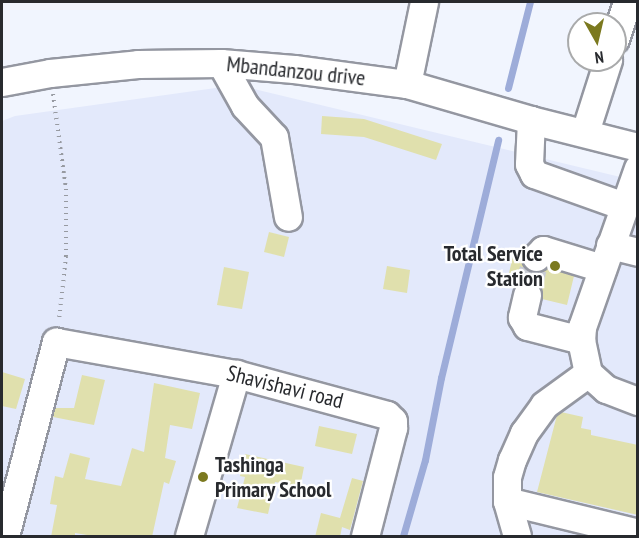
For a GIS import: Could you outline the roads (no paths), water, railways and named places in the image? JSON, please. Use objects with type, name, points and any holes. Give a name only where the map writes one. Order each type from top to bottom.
[{"type":"street","points":[[407,84],[424,2]]},
{"type":"street","points":[[221,63],[245,106],[274,137],[288,217]]},
{"type":"street","name":"Mbandanzou drive","points":[[2,82],[50,73],[138,64],[221,63],[407,84],[531,120],[638,147]]},
{"type":"street","points":[[585,132],[604,72]]},
{"type":"street","points":[[531,120],[529,164],[534,174],[624,206]]},
{"type":"street","points":[[638,168],[582,327],[581,340],[588,373],[606,389],[638,401]]},
{"type":"street","points":[[536,257],[543,250],[606,256],[638,252]]},
{"type":"street","points":[[527,295],[522,316],[527,326],[581,340]]},
{"type":"street","name":"Shavishavi road","points":[[5,537],[56,342],[236,374],[372,409],[392,420],[389,445],[365,537]]},
{"type":"street","points":[[517,537],[507,501],[507,477],[524,433],[544,405],[588,373]]},
{"type":"street","points":[[189,537],[236,374]]},
{"type":"street","points":[[507,501],[638,533]]},
{"type":"waterway","points":[[508,88],[530,2]]},
{"type":"waterway","points":[[403,536],[425,460],[441,378],[498,140]]},
{"type":"tunnel","points":[[527,295],[536,257]]},
{"type":"place","name":"Total Service Station","points":[[555,266]]},
{"type":"place","name":"Tashinga Primary School","points":[[203,477]]}]
